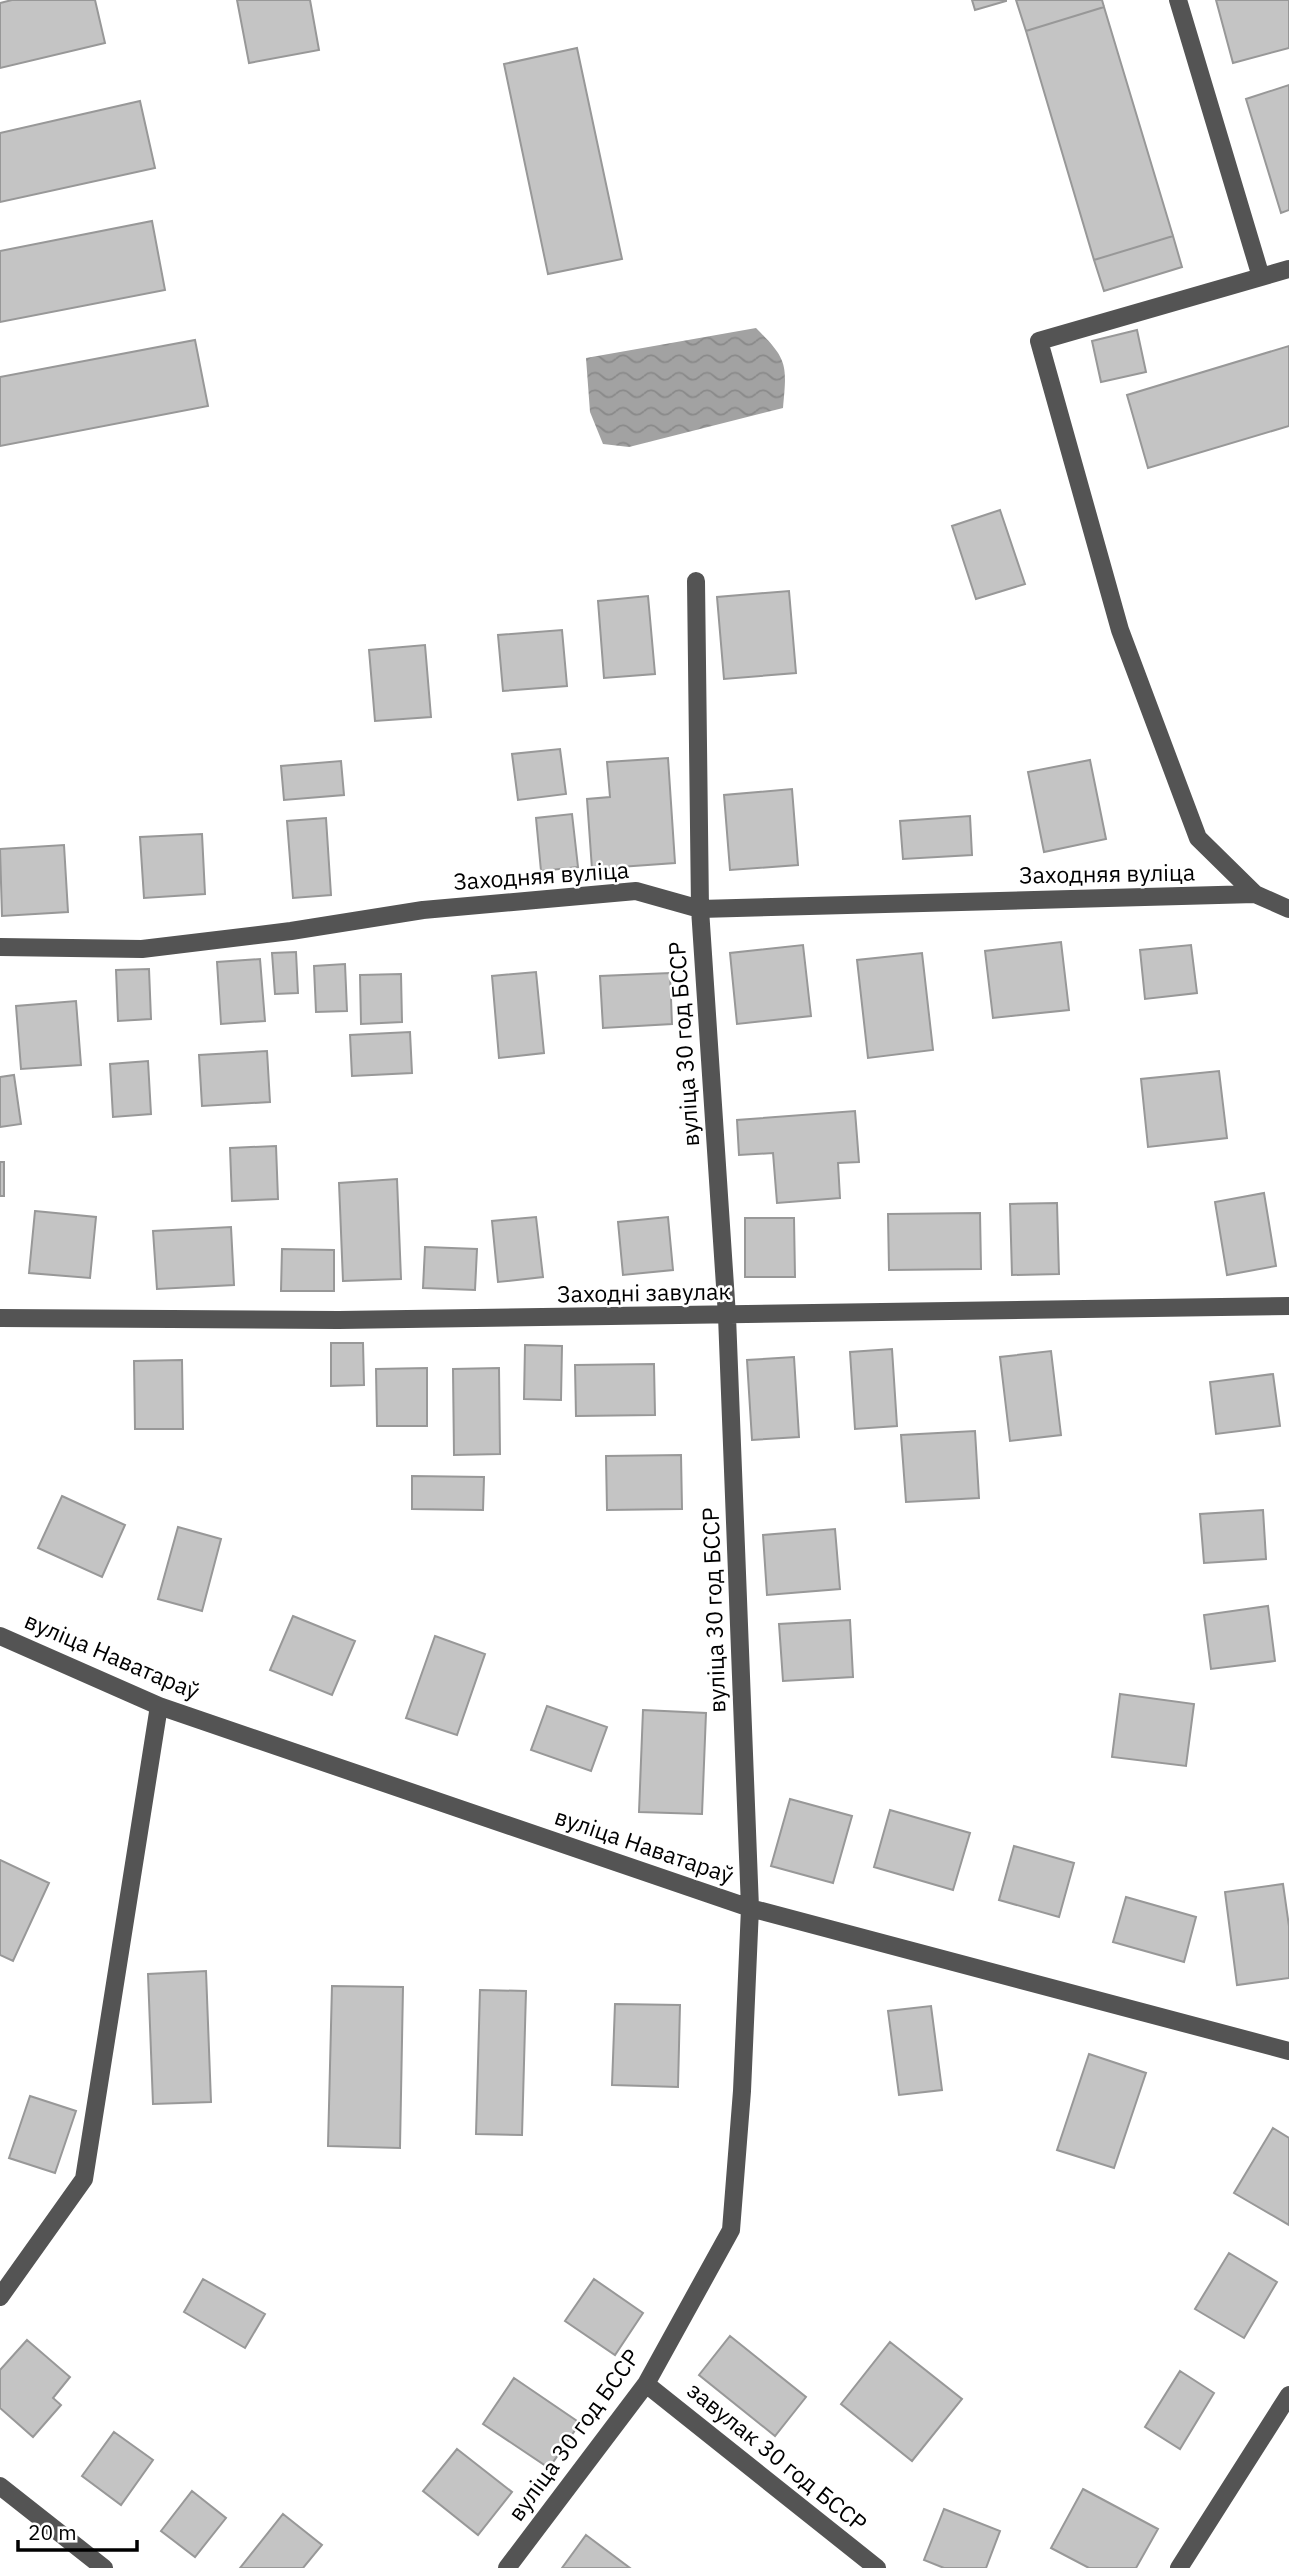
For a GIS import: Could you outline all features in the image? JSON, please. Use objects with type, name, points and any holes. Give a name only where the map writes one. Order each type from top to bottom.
[{"type":"street","points":[[1178,0],[1261,277]]},
{"type":"street","points":[[1289,269],[1038,341],[1120,630],[1198,838],[1255,894],[1289,909]]},
{"type":"street","name":"вуліца 30 год БССР","points":[[507,2568],[646,2384],[731,2230],[742,2091],[750,1909],[727,1316],[700,909],[696,581]]},
{"type":"street","name":"Заходняя вуліца","points":[[0,947],[142,949],[291,931],[423,910],[636,891],[700,909],[1255,894]]},
{"type":"street","name":"Заходні завулак","points":[[0,1318],[339,1320],[1289,1306]]},
{"type":"street","name":"вуліца Наватараў","points":[[0,1636],[159,1706],[750,1909],[1289,2051]]},
{"type":"street","points":[[0,2297],[84,2179],[159,1706]]},
{"type":"street","name":"завулак 30 год БССР","points":[[646,2384],[877,2568]]},
{"type":"street","points":[[1179,2568],[1289,2395]]},
{"type":"street","points":[[0,2486],[103,2568]]},
{"type":"water","points":[[756,328],[783,363],[783,408],[629,447],[603,444],[590,412],[586,358]]},
{"type":"building","points":[[12,0],[95,0],[105,43],[0,68],[0,3]]},
{"type":"building","points":[[237,0],[310,0],[319,50],[249,63]]},
{"type":"building","points":[[972,0],[1006,0],[1006,1],[975,10]]},
{"type":"building","points":[[1016,0],[1102,0],[1104,7],[1026,31]]},
{"type":"building","points":[[1216,0],[1289,0],[1289,48],[1233,63]]},
{"type":"building","points":[[1104,7],[1173,236],[1094,260],[1026,31]]},
{"type":"building","points":[[577,48],[622,259],[548,274],[504,64]]},
{"type":"building","points":[[1289,85],[1289,210],[1281,213],[1246,99]]},
{"type":"building","points":[[140,101],[155,168],[0,202],[0,133]]},
{"type":"building","points":[[152,221],[165,290],[0,322],[0,251]]},
{"type":"building","points":[[1173,236],[1182,267],[1104,291],[1094,260]]},
{"type":"building","points":[[1137,330],[1146,372],[1101,382],[1092,341]]},
{"type":"building","points":[[195,340],[208,406],[0,446],[0,377]]},
{"type":"building","points":[[1289,346],[1289,426],[1148,468],[1127,395]]},
{"type":"building","points":[[1000,510],[1025,584],[976,599],[952,526]]},
{"type":"building","points":[[789,591],[796,673],[724,679],[717,597]]},
{"type":"building","points":[[648,596],[655,674],[604,678],[598,601]]},
{"type":"building","points":[[562,630],[567,686],[503,691],[498,635]]},
{"type":"building","points":[[425,645],[431,717],[375,721],[369,650]]},
{"type":"building","points":[[560,749],[566,794],[518,800],[512,754]]},
{"type":"building","points":[[668,758],[675,863],[592,869],[587,799],[610,797],[607,762]]},
{"type":"building","points":[[1090,760],[1106,839],[1044,852],[1028,772]]},
{"type":"building","points":[[341,761],[344,795],[284,800],[281,766]]},
{"type":"building","points":[[792,789],[798,865],[730,870],[724,795]]},
{"type":"building","points":[[572,814],[578,867],[541,871],[536,818]]},
{"type":"building","points":[[970,816],[972,855],[903,859],[900,821]]},
{"type":"building","points":[[326,818],[331,895],[293,898],[287,821]]},
{"type":"building","points":[[202,834],[205,894],[144,898],[140,837]]},
{"type":"building","points":[[64,845],[68,912],[2,916],[0,849]]},
{"type":"building","points":[[1061,942],[1069,1010],[993,1018],[985,951]]},
{"type":"building","points":[[803,945],[811,1016],[737,1024],[730,953]]},
{"type":"building","points":[[1191,945],[1197,993],[1145,999],[1140,950]]},
{"type":"building","points":[[296,952],[298,993],[275,994],[272,953]]},
{"type":"building","points":[[922,953],[933,1050],[868,1058],[857,960]]},
{"type":"building","points":[[260,959],[265,1021],[221,1024],[217,962]]},
{"type":"building","points":[[345,964],[347,1011],[316,1012],[314,966]]},
{"type":"building","points":[[149,969],[151,1019],[118,1021],[116,970]]},
{"type":"building","points":[[536,972],[544,1053],[499,1058],[492,976]]},
{"type":"building","points":[[670,973],[672,1024],[603,1028],[600,976]]},
{"type":"building","points":[[401,974],[402,1022],[361,1024],[360,975]]},
{"type":"building","points":[[76,1001],[81,1065],[21,1069],[16,1006]]},
{"type":"building","points":[[410,1032],[412,1073],[352,1076],[350,1035]]},
{"type":"building","points":[[267,1051],[270,1102],[202,1106],[199,1055]]},
{"type":"building","points":[[148,1061],[151,1114],[113,1117],[110,1064]]},
{"type":"building","points":[[1219,1071],[1227,1138],[1148,1147],[1141,1079]]},
{"type":"building","points":[[14,1075],[21,1124],[0,1127],[0,1077]]},
{"type":"building","points":[[855,1111],[859,1162],[838,1163],[840,1198],[777,1203],[773,1153],[739,1155],[737,1120]]},
{"type":"building","points":[[276,1146],[278,1199],[232,1201],[230,1148]]},
{"type":"building","points":[[0,1162],[4,1162],[4,1196],[0,1196]]},
{"type":"building","points":[[397,1179],[401,1279],[343,1281],[339,1183]]},
{"type":"building","points":[[1264,1193],[1276,1266],[1227,1275],[1215,1202]]},
{"type":"building","points":[[1057,1203],[1059,1274],[1012,1275],[1010,1204]]},
{"type":"building","points":[[35,1211],[96,1217],[90,1278],[29,1273]]},
{"type":"building","points":[[980,1213],[981,1269],[889,1270],[888,1214]]},
{"type":"building","points":[[536,1217],[543,1277],[498,1282],[492,1221]]},
{"type":"building","points":[[668,1217],[673,1270],[623,1275],[618,1222]]},
{"type":"building","points":[[745,1218],[794,1218],[795,1277],[745,1277]]},
{"type":"building","points":[[231,1227],[234,1285],[157,1289],[153,1231]]},
{"type":"building","points":[[425,1247],[477,1249],[475,1290],[423,1288]]},
{"type":"building","points":[[282,1249],[334,1250],[334,1291],[281,1291]]},
{"type":"building","points":[[331,1343],[363,1343],[364,1385],[331,1386]]},
{"type":"building","points":[[525,1345],[562,1346],[561,1400],[524,1399]]},
{"type":"building","points":[[892,1349],[897,1426],[855,1429],[850,1352]]},
{"type":"building","points":[[1051,1351],[1061,1435],[1010,1441],[1000,1357]]},
{"type":"building","points":[[794,1357],[799,1437],[752,1440],[747,1360]]},
{"type":"building","points":[[182,1360],[183,1429],[135,1429],[134,1361]]},
{"type":"building","points":[[654,1364],[655,1415],[576,1416],[575,1365]]},
{"type":"building","points":[[427,1368],[427,1426],[377,1426],[376,1369]]},
{"type":"building","points":[[499,1368],[500,1454],[454,1455],[453,1369]]},
{"type":"building","points":[[1273,1374],[1280,1426],[1216,1434],[1210,1382]]},
{"type":"building","points":[[975,1431],[979,1498],[906,1502],[901,1435]]},
{"type":"building","points":[[681,1455],[682,1509],[607,1510],[606,1456]]},
{"type":"building","points":[[412,1476],[484,1477],[483,1510],[412,1509]]},
{"type":"building","points":[[62,1496],[125,1525],[102,1577],[38,1548]]},
{"type":"building","points":[[1263,1510],[1266,1559],[1204,1563],[1200,1514]]},
{"type":"building","points":[[178,1527],[221,1539],[202,1611],[158,1599]]},
{"type":"building","points":[[835,1529],[840,1589],[767,1595],[763,1535]]},
{"type":"building","points":[[1268,1606],[1275,1661],[1211,1669],[1204,1615]]},
{"type":"building","points":[[293,1616],[355,1641],[332,1695],[270,1670]]},
{"type":"building","points":[[850,1620],[853,1677],[783,1681],[779,1624]]},
{"type":"building","points":[[435,1636],[485,1654],[457,1735],[406,1718]]},
{"type":"building","points":[[1120,1694],[1194,1704],[1186,1766],[1112,1757]]},
{"type":"building","points":[[547,1706],[607,1727],[591,1771],[531,1750]]},
{"type":"building","points":[[643,1710],[706,1713],[702,1814],[639,1812]]},
{"type":"building","points":[[790,1799],[852,1816],[833,1883],[771,1866]]},
{"type":"building","points":[[890,1810],[970,1833],[953,1890],[874,1867]]},
{"type":"building","points":[[1014,1846],[1074,1863],[1059,1917],[999,1900]]},
{"type":"building","points":[[0,1860],[49,1883],[13,1961],[0,1955]]},
{"type":"building","points":[[1283,1884],[1289,1926],[1289,1978],[1237,1985],[1225,1892]]},
{"type":"building","points":[[1126,1897],[1196,1917],[1184,1962],[1113,1942]]},
{"type":"building","points":[[206,1971],[211,2102],[153,2104],[148,1974]]},
{"type":"building","points":[[332,1986],[403,1987],[400,2148],[328,2146]]},
{"type":"building","points":[[480,1990],[526,1991],[522,2135],[476,2134]]},
{"type":"building","points":[[615,2004],[680,2005],[678,2087],[612,2085]]},
{"type":"building","points":[[931,2006],[942,2090],[899,2095],[888,2011]]},
{"type":"building","points":[[1089,2054],[1146,2073],[1114,2168],[1057,2150]]},
{"type":"building","points":[[30,2096],[76,2111],[55,2173],[9,2158]]},
{"type":"building","points":[[1273,2128],[1289,2138],[1289,2225],[1234,2193]]},
{"type":"building","points":[[1229,2253],[1277,2282],[1244,2338],[1195,2309]]},
{"type":"building","points":[[203,2279],[265,2314],[245,2348],[184,2312]]},
{"type":"building","points":[[594,2279],[643,2313],[615,2355],[565,2321]]},
{"type":"building","points":[[730,2336],[806,2397],[775,2436],[699,2375]]},
{"type":"building","points":[[27,2340],[70,2377],[53,2398],[61,2405],[33,2437],[0,2408],[0,2370]]},
{"type":"building","points":[[890,2342],[962,2399],[912,2461],[841,2404]]},
{"type":"building","points":[[1180,2371],[1214,2393],[1180,2449],[1145,2427]]},
{"type":"building","points":[[514,2378],[580,2423],[549,2468],[483,2424]]},
{"type":"building","points":[[114,2432],[153,2460],[121,2505],[82,2476]]},
{"type":"building","points":[[457,2449],[512,2492],[478,2535],[423,2491]]},
{"type":"building","points":[[1083,2489],[1158,2529],[1136,2568],[1089,2568],[1051,2548]]},
{"type":"building","points":[[192,2491],[226,2518],[195,2557],[161,2531]]},
{"type":"building","points":[[944,2509],[1000,2531],[986,2568],[944,2568],[924,2560]]},
{"type":"building","points":[[283,2514],[322,2545],[303,2568],[240,2568]]},
{"type":"building","points":[[586,2535],[630,2568],[562,2568]]}]
